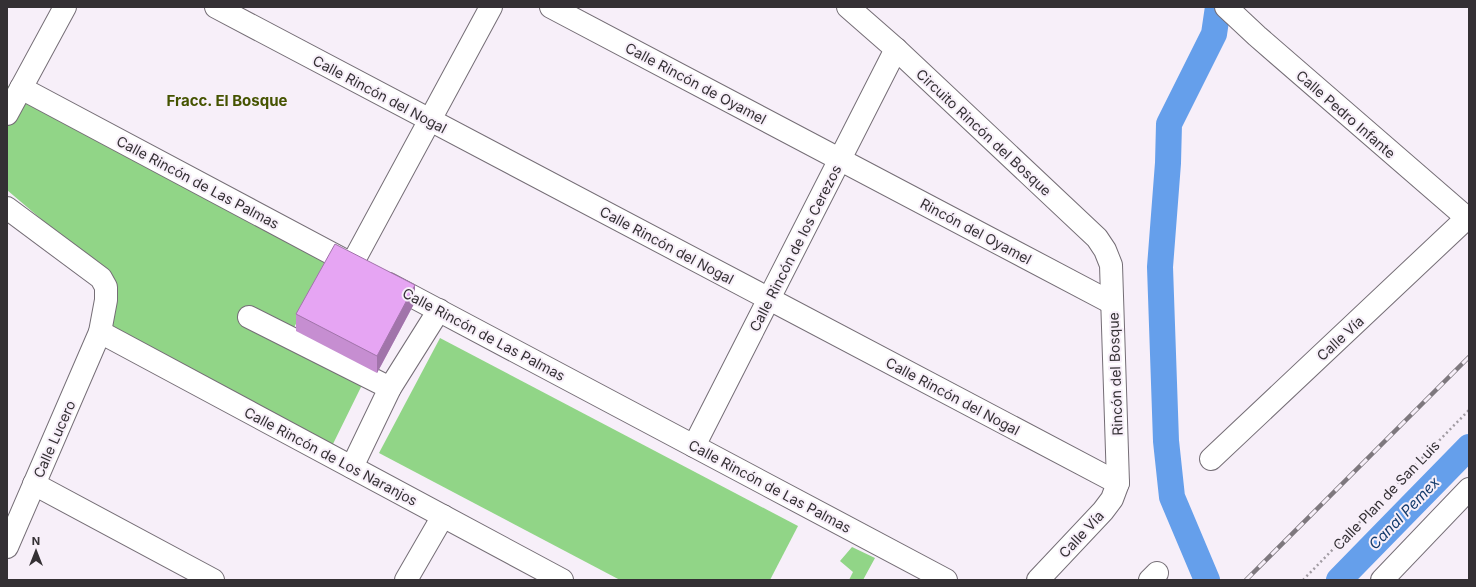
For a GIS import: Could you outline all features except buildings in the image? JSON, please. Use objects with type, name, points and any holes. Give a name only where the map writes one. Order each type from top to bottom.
[{"type":"street","points":[[7,114],[65,7]]},
{"type":"street","name":"Calle Rincón del Nogal","points":[[216,7],[1118,483]]},
{"type":"street","points":[[352,264],[491,7]]},
{"type":"street","name":"Calle Rincón de Oyamel","points":[[551,7],[840,159]]},
{"type":"street","name":"Circuito Rincón del Bosque","points":[[848,7],[896,49],[1097,238],[1105,250],[1111,265]]},
{"type":"street","name":"Calle Pedro Infante","points":[[1226,7],[1257,36],[1468,217]]},
{"type":"street","name":"Calle Rincón de los Cerezos","points":[[694,446],[896,49]]},
{"type":"street","name":"Calle Rincón de Las Palmas","points":[[21,88],[946,580]]},
{"type":"street","name":"Rincón del Oyamel","points":[[840,159],[1112,303]]},
{"type":"street","name":"Calle Lucero","points":[[7,208],[102,278],[106,287],[106,300],[100,332],[7,547]]},
{"type":"street","name":"Calle Vía","points":[[1211,459],[1468,217]]},
{"type":"street","name":"Rincón del Bosque","points":[[1111,265],[1118,483]]},
{"type":"street","points":[[352,467],[390,388],[439,310]]},
{"type":"street","points":[[249,317],[390,388]]},
{"type":"street","name":"Calle Rincón de Los Naranjos","points":[[100,332],[562,580]]},
{"type":"street","name":"Calle Vía","points":[[1038,580],[1103,511],[1112,499],[1118,483]]},
{"type":"street","points":[[34,484],[213,580]]},
{"type":"street","points":[[1382,580],[1469,489]]},
{"type":"street","points":[[406,580],[443,516]]},
{"type":"path","name":"Calle Plan de San Luis","points":[[1303,580],[1469,410]]},
{"type":"green space","points":[[7,85],[330,261],[284,346],[362,385],[331,448],[97,321],[94,264],[7,190]]},
{"type":"green space","points":[[440,338],[798,526],[770,580],[620,580],[379,453]]},
{"type":"green space","points":[[852,547],[875,558],[863,580],[849,580],[853,572],[840,561]]},
{"type":"waterway","points":[[1207,580],[1172,497],[1166,441],[1160,267],[1168,163],[1169,124],[1214,34],[1218,7]]},
{"type":"waterway","name":"Canal Pemex","points":[[1339,580],[1469,447]]},
{"type":"railway","points":[[1246,580],[1469,357]]},
{"type":"district","name":"Fracc. El Bosque","points":[[227,100]]}]
